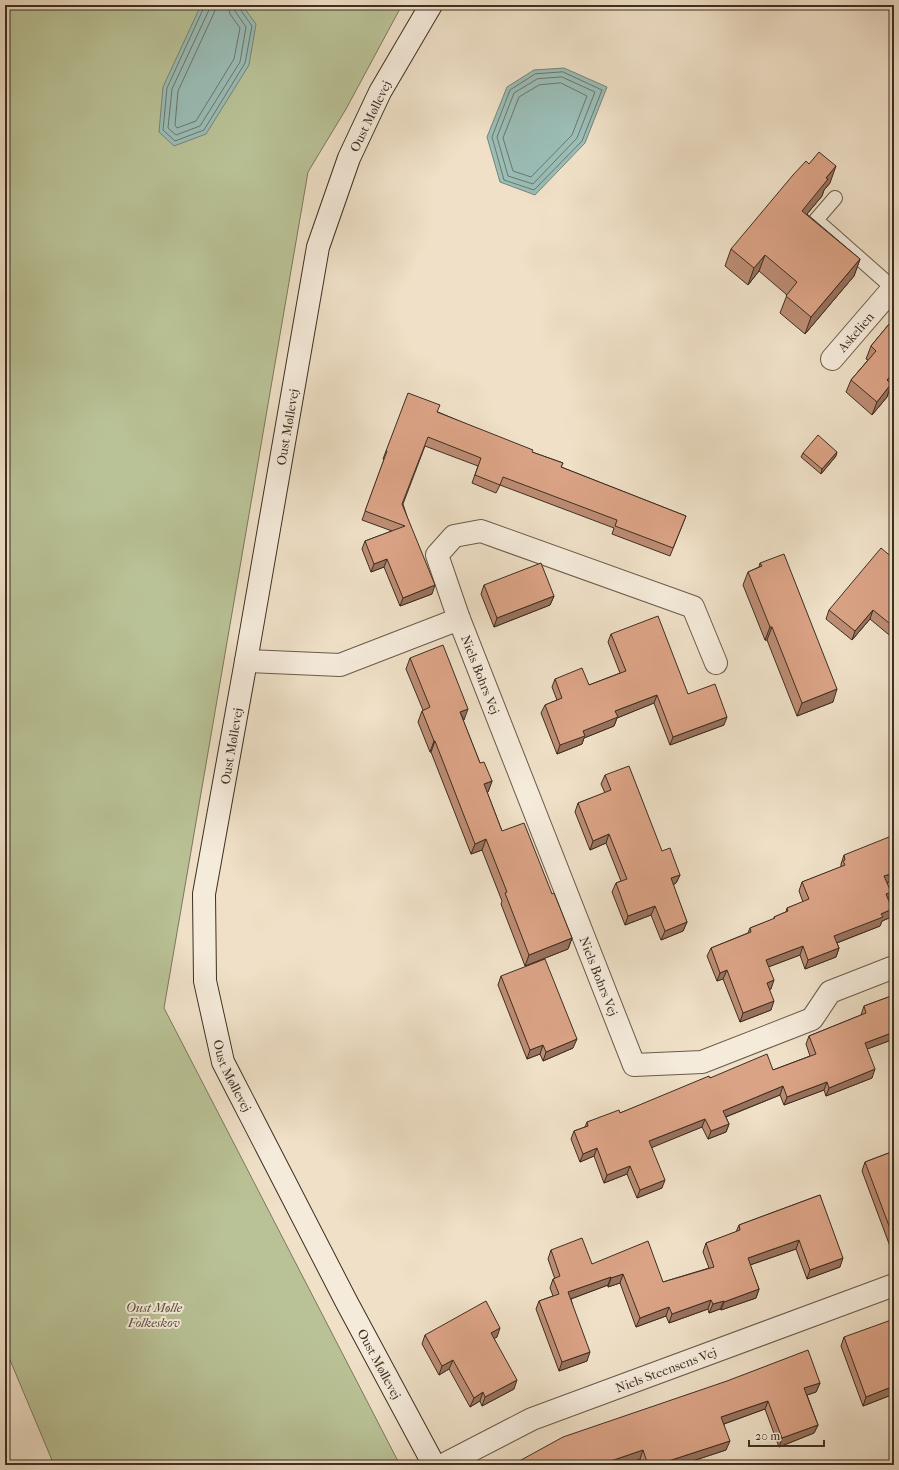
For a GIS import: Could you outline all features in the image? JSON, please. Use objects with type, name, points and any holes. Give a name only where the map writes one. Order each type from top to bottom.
[{"type":"street","name":"Oust Møllevej","points":[[431,5],[380,92],[349,158],[318,247],[204,894],[205,981],[223,1062],[346,1301],[434,1465]]},
{"type":"street","name":"Askelien","points":[[832,359],[894,287]]},
{"type":"street","name":"Niels Bohrs Vej","points":[[716,663],[693,607],[481,531],[454,536],[437,555],[459,619],[634,1065],[702,1062],[812,1019],[830,992],[894,967]]},
{"type":"street","name":"Niels Bohrs Vej","points":[[246,661],[340,665],[459,619]]},
{"type":"street","name":"Niels Steensens Vej","points":[[443,1465],[532,1419],[894,1285]]},
{"type":"lane","points":[[835,198],[816,220],[894,287]]},
{"type":"green space","name":"Oust Mølle Folkeskov","points":[[5,5],[402,5],[346,109],[308,172],[164,1008],[400,1465],[54,1465],[5,1348]]},
{"type":"water","points":[[201,5],[242,5],[256,24],[249,65],[206,134],[174,146],[159,132],[163,87]]},
{"type":"water","points":[[564,68],[607,87],[585,143],[535,195],[500,182],[487,137],[507,87],[534,70]]},
{"type":"building","points":[[819,152],[836,166],[826,178],[828,179],[802,211],[860,259],[811,317],[786,296],[797,282],[765,255],[754,268],[731,249],[793,175],[806,161],[809,164]]},
{"type":"building","points":[[894,318],[894,372],[887,380],[891,384],[877,402],[851,380],[876,351],[871,346]]},
{"type":"building","points":[[408,393],[440,405],[437,412],[533,450],[532,452],[563,463],[561,467],[686,516],[673,548],[615,526],[617,520],[503,477],[500,485],[475,475],[481,458],[428,437],[402,504],[435,585],[403,598],[387,559],[374,564],[365,541],[405,526],[365,511]]},
{"type":"building","points":[[818,435],[837,452],[822,469],[803,453]]},
{"type":"building","points":[[881,548],[894,559],[894,627],[873,610],[855,631],[829,610]]},
{"type":"building","points":[[784,554],[837,689],[802,703],[772,627],[770,627],[748,572],[762,566],[760,563]]},
{"type":"building","points":[[541,563],[554,596],[497,618],[484,585]]},
{"type":"building","points":[[658,616],[688,694],[715,684],[727,717],[673,737],[657,695],[615,711],[618,717],[583,731],[585,736],[560,745],[545,705],[562,698],[555,679],[582,668],[589,685],[626,671],[611,634]]},
{"type":"building","points":[[443,645],[468,709],[460,712],[480,763],[484,762],[492,781],[484,784],[502,831],[524,823],[552,894],[554,893],[572,938],[529,955],[505,893],[507,892],[486,839],[475,844],[422,711],[430,707],[410,658]]},
{"type":"building","points":[[629,766],[662,851],[670,848],[680,875],[671,878],[687,922],[665,931],[655,906],[628,916],[616,883],[627,879],[609,834],[593,841],[578,803],[611,790],[605,775]]},
{"type":"building","points":[[894,835],[894,873],[884,876],[891,892],[886,894],[892,909],[881,914],[883,917],[834,936],[839,948],[808,960],[803,946],[766,960],[774,980],[767,983],[774,1001],[743,1013],[727,970],[720,973],[711,948],[751,932],[750,928],[775,918],[774,917],[788,911],[787,908],[809,899],[802,882],[845,865],[843,861],[845,860],[844,855]]},
{"type":"building","points":[[545,959],[577,1039],[546,1052],[543,1045],[530,1050],[501,976]]},
{"type":"building","points":[[894,995],[894,1032],[865,1043],[875,1069],[829,1088],[827,1082],[787,1097],[783,1086],[723,1111],[729,1124],[711,1131],[705,1119],[649,1141],[665,1180],[640,1190],[630,1166],[607,1175],[597,1148],[583,1154],[574,1131],[588,1126],[587,1122],[619,1110],[620,1113],[767,1054],[773,1070],[816,1054],[809,1036],[866,1013],[864,1006]]},
{"type":"building","points":[[894,1151],[894,1239],[865,1162]]},
{"type":"building","points":[[820,1195],[843,1258],[810,1270],[799,1240],[748,1258],[759,1289],[724,1302],[713,1304],[711,1300],[672,1314],[669,1307],[640,1318],[623,1274],[568,1292],[590,1352],[562,1362],[539,1301],[559,1294],[553,1279],[560,1276],[551,1250],[582,1238],[592,1264],[648,1241],[663,1282],[714,1267],[706,1243],[740,1230],[739,1225]]},
{"type":"building","points":[[486,1301],[500,1328],[491,1333],[517,1380],[485,1397],[483,1392],[474,1398],[453,1360],[442,1366],[425,1335]]},
{"type":"building","points":[[894,1319],[894,1386],[866,1397],[844,1337]]},
{"type":"building","points":[[808,1350],[820,1383],[804,1388],[818,1425],[782,1438],[768,1401],[721,1417],[730,1441],[656,1465],[648,1465],[643,1450],[599,1465],[512,1465],[563,1437],[727,1381]]}]
